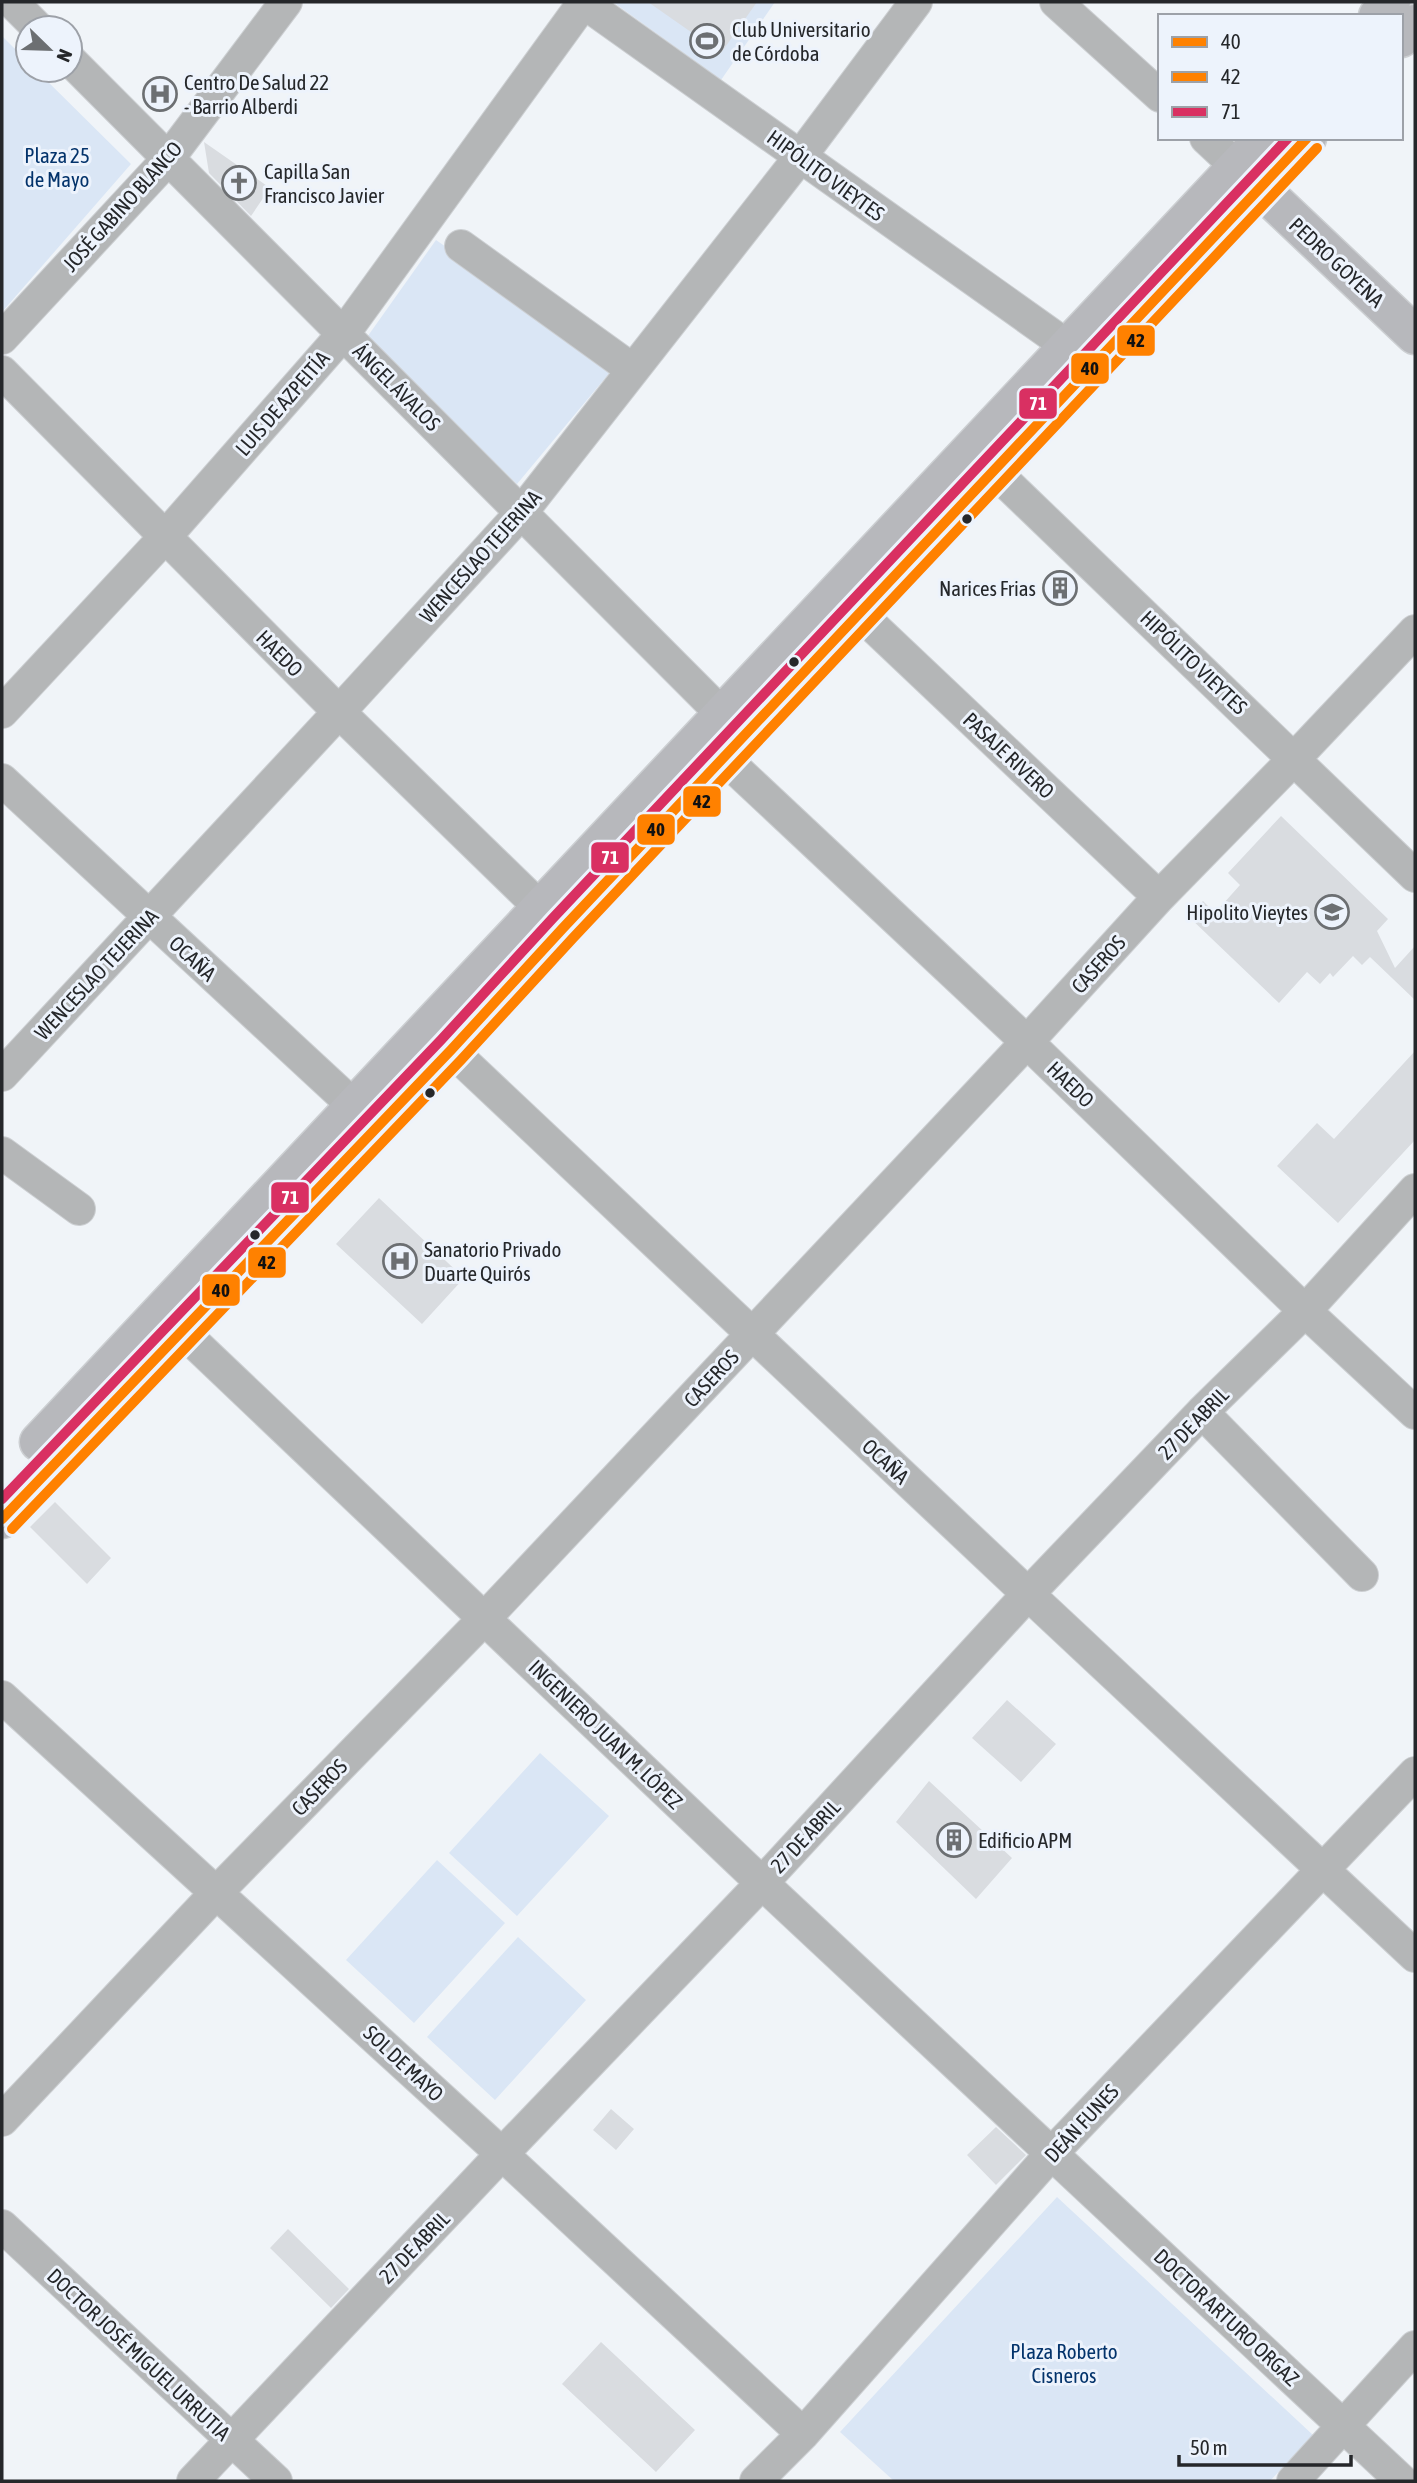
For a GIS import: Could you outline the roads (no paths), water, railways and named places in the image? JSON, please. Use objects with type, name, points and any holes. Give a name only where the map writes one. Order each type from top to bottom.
[{"type":"main road","points":[[1248,178],[1263,140]]},
{"type":"main road","points":[[2,1482],[452,1050],[552,919],[723,715],[980,464],[1248,178],[1304,140]]},
{"type":"main road","name":"PEDRO GOYENA","points":[[1248,178],[1415,335]]},
{"type":"main road","points":[[2,1519],[354,1106],[724,758],[860,614],[980,464]]},
{"type":"street","name":"JOSÉ GABINO BLANCO","points":[[2,338],[168,159],[286,2]]},
{"type":"street","name":"HIPÓLITO VIEYTES","points":[[584,2],[999,299],[1083,356]]},
{"type":"street","name":"LUIS DE AZPEITÍA","points":[[2,712],[165,537],[344,333],[584,2]]},
{"type":"street","name":"WENCESLAO TEJERINA","points":[[2,1075],[522,513],[800,157],[916,2]]},
{"type":"street","points":[[1056,2],[1158,94]]},
{"type":"street","name":"ÁNGEL ÁVALOS","points":[[84,74],[723,715]]},
{"type":"street","name":"PEDRO GOYENA","points":[[1208,140],[1248,178]]},
{"type":"street","points":[[461,246],[633,370]]},
{"type":"street","name":"HAEDO","points":[[2,372],[339,712],[552,919]]},
{"type":"street","name":"HIPÓLITO VIEYTES","points":[[980,464],[1295,758],[1415,876]]},
{"type":"street","name":"PASAJE RIVERO","points":[[860,614],[1159,897]]},
{"type":"street","name":"CASEROS","points":[[2,2120],[217,1892],[485,1618],[1027,1042],[1159,897],[1415,631]]},
{"type":"street","name":"HAEDO","points":[[724,758],[1027,1042],[1305,1311],[1415,1413]]},
{"type":"street","name":"OCAÑA","points":[[2,780],[354,1106]]},
{"type":"street","name":"OCAÑA","points":[[452,1050],[1415,1956]]},
{"type":"street","points":[[2,1153],[79,1209]]},
{"type":"street","name":"27 DE ABRIL","points":[[193,2481],[762,1883],[1028,1594],[1202,1412],[1305,1311],[1415,1190]]},
{"type":"street","name":"INGENIERO JUAN M. LÓPEZ","points":[[171,1322],[762,1883],[1052,2153]]},
{"type":"street","points":[[1202,1412],[1362,1575]]},
{"type":"street","name":"SOL DE MAYO","points":[[2,1697],[502,2154],[803,2434]]},
{"type":"street","name":"DEÁN FUNES","points":[[756,2481],[803,2434],[1052,2153],[1415,1773]]},
{"type":"street","name":"DOCTOR ARTURO ORGAZ","points":[[1052,2153],[1402,2481]]},
{"type":"street","name":"DOCTOR JOSÉ MIGUEL URRUTIA","points":[[2,2226],[276,2481]]},
{"type":"street","points":[[1293,2481],[1415,2347]]},
{"type":"place","name":"Club Universitario de Córdoba","points":[[707,41]]},
{"type":"place","name":"Centro De Salud 22 - Barrio Alberdi","points":[[160,94]]},
{"type":"place","name":"Capilla San Francisco Javier","points":[[239,183]]},
{"type":"place","name":"Narices Frias","points":[[1060,588]]},
{"type":"place","name":"Hipolito Vieytes","points":[[1332,912]]},
{"type":"place","name":"Sanatorio Privado Duarte Quirós","points":[[400,1261]]},
{"type":"place","name":"Edificio APM","points":[[954,1840]]},
{"type":"park label","name":"Plaza 25 de Mayo","points":[[57,167]]},
{"type":"park label","name":"Plaza Roberto Cisneros","points":[[1064,2363]]}]
